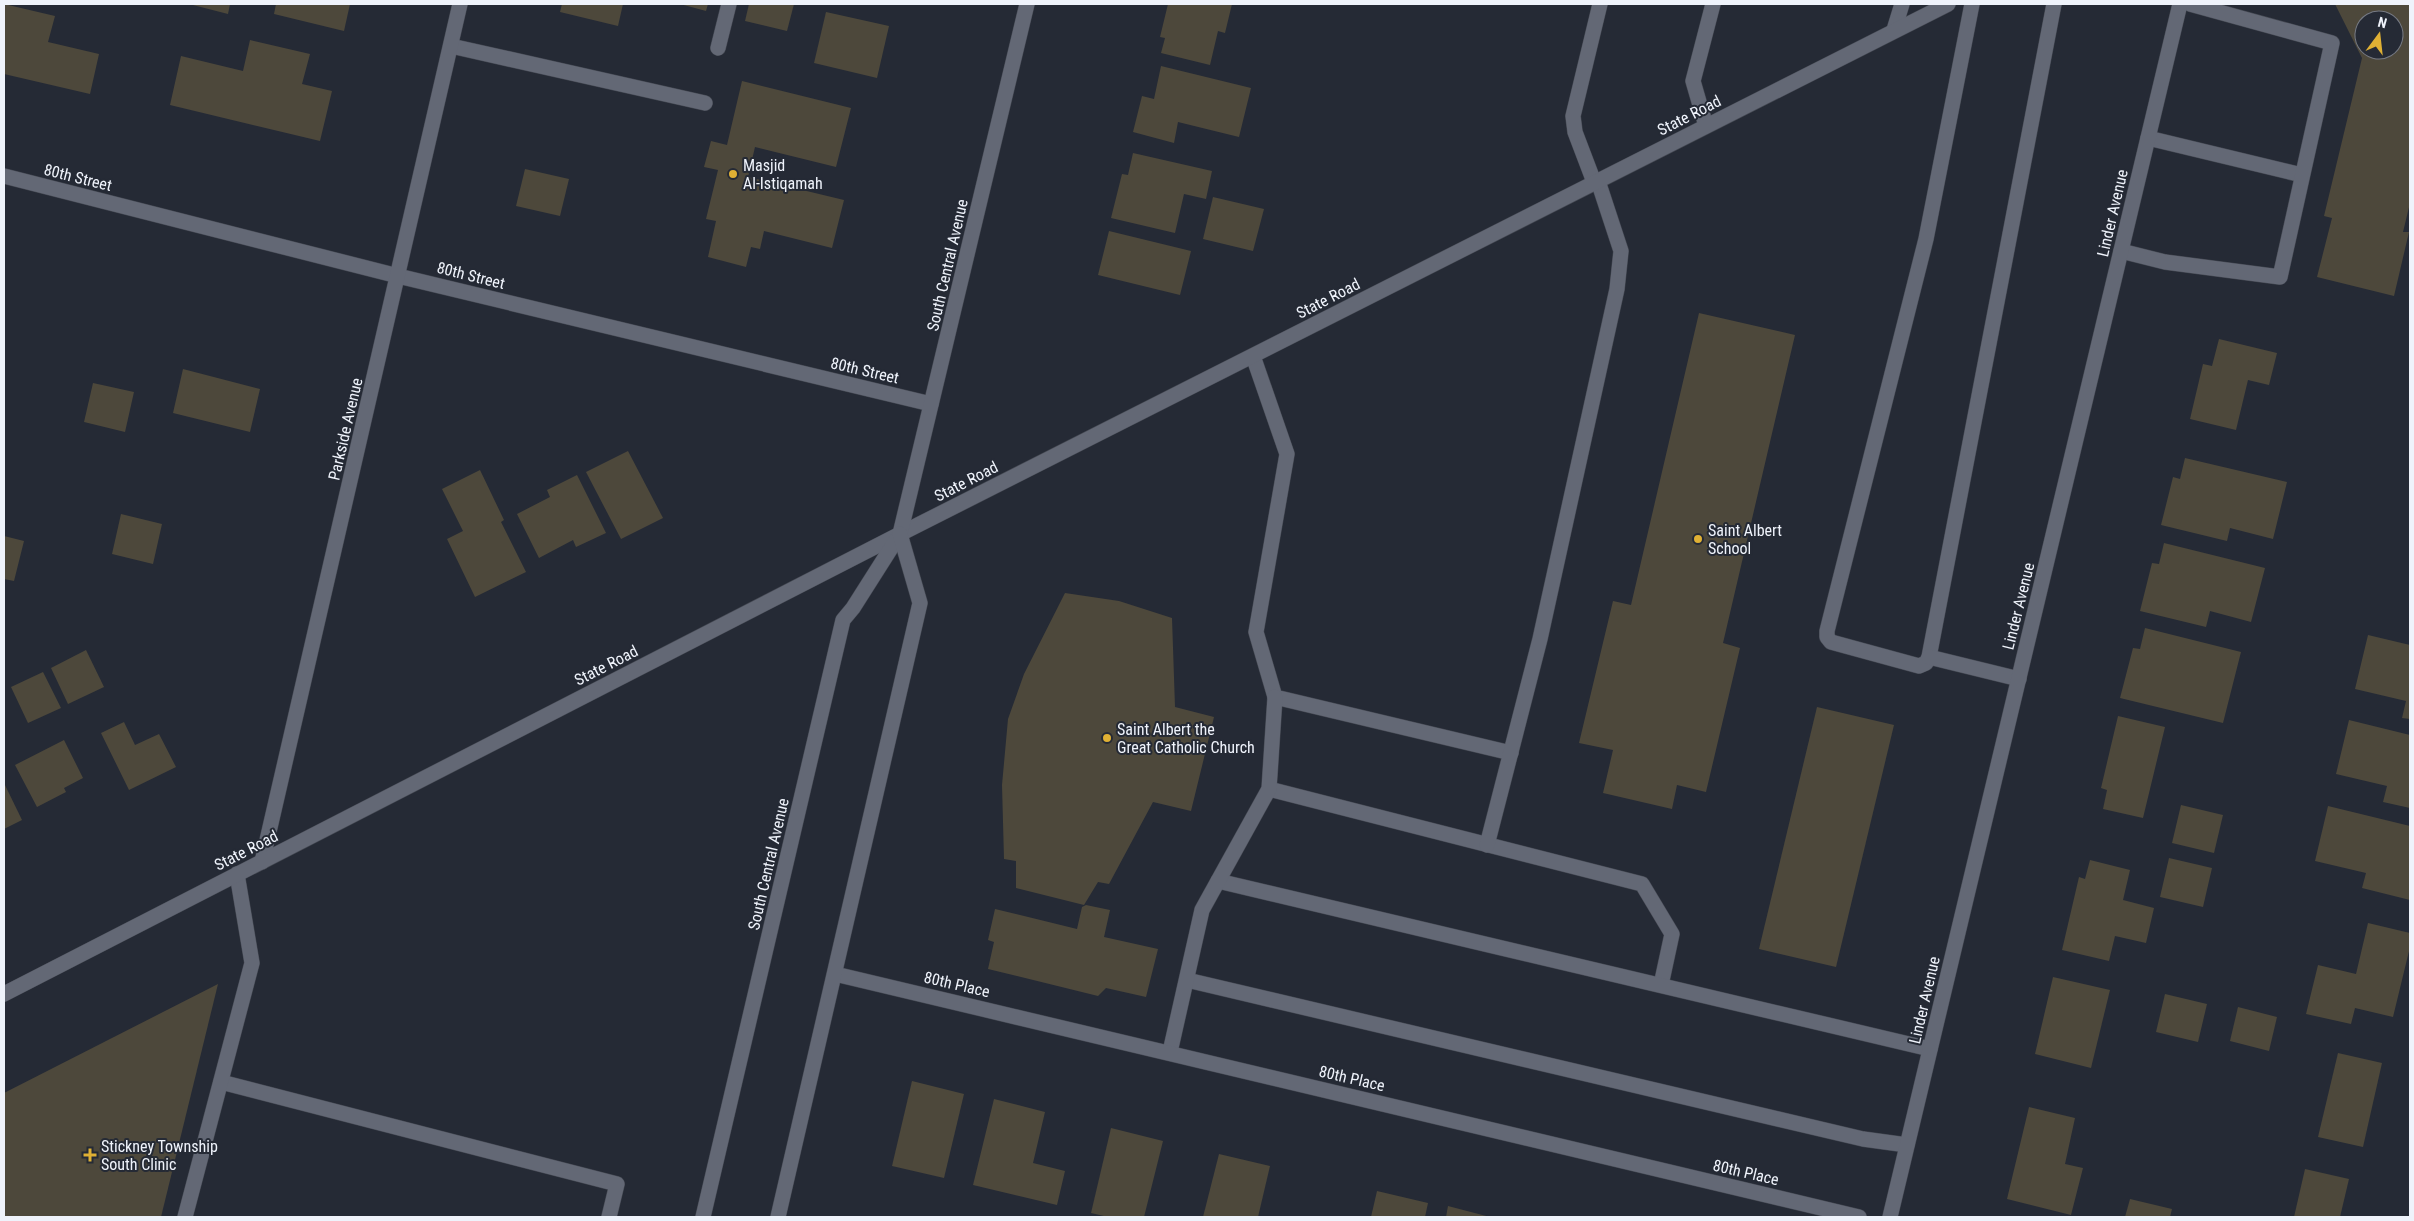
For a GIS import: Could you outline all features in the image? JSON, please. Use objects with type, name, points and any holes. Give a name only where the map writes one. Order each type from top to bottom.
[{"type":"street","name":"Parkside Avenue","points":[[262,862],[460,4]]},
{"type":"street","points":[[718,48],[729,4]]},
{"type":"street","name":"South Central Avenue","points":[[703,1217],[843,620],[853,608],[900,534],[1027,4]]},
{"type":"street","points":[[1487,845],[1540,639],[1617,289],[1622,251],[1575,132],[1573,116],[1600,4]]},
{"type":"street","points":[[1706,126],[1693,81],[1713,4]]},
{"type":"street","points":[[1894,30],[1902,4]]},
{"type":"street","name":"State Road","points":[[4,994],[900,534],[1948,4]]},
{"type":"street","points":[[1972,4],[1926,239],[1827,631],[1827,637],[1831,642],[1919,666],[1926,663],[1929,657],[2054,4]]},
{"type":"street","name":"Linder Avenue","points":[[1890,1217],[2180,4]]},
{"type":"street","points":[[2121,251],[2165,262],[2280,277],[2332,43],[2190,4]]},
{"type":"street","points":[[451,46],[706,103]]},
{"type":"street","points":[[2148,138],[2302,175]]},
{"type":"street","name":"80th Street","points":[[4,176],[398,276],[931,404]]},
{"type":"street","points":[[1170,1052],[1202,910],[1269,789],[1275,697],[1256,632],[1287,454],[1253,356]]},
{"type":"street","name":"South Central Avenue","points":[[778,1217],[920,603],[900,534]]},
{"type":"street","points":[[1929,657],[2018,680]]},
{"type":"street","points":[[1275,697],[1511,753]]},
{"type":"street","points":[[1269,789],[1642,884],[1672,934],[1661,986]]},
{"type":"street","points":[[185,1217],[252,963],[237,874]]},
{"type":"street","points":[[1218,881],[1930,1049]]},
{"type":"street","name":"80th Place","points":[[835,974],[1860,1217]]},
{"type":"street","points":[[1187,980],[1863,1139],[1907,1145]]},
{"type":"street","points":[[221,1082],[617,1184],[609,1217]]},
{"type":"building","points":[[4,4],[55,16],[48,42],[99,54],[90,94],[4,74]]},
{"type":"building","points":[[189,4],[230,4],[228,14]]},
{"type":"building","points":[[276,4],[350,4],[344,31],[274,14]]},
{"type":"building","points":[[562,4],[623,4],[618,26],[560,12]]},
{"type":"building","points":[[680,4],[708,4],[706,11]]},
{"type":"building","points":[[749,4],[794,4],[787,31],[745,21]]},
{"type":"building","points":[[1168,4],[1232,4],[1225,33],[1218,31],[1210,65],[1161,53],[1165,38],[1160,37]]},
{"type":"building","points":[[2335,4],[2410,4],[2410,203],[2403,232],[2409,232],[2394,296],[2317,277],[2332,218],[2324,216],[2362,60],[2404,60],[2404,10],[2354,10],[2354,42]]},
{"type":"building","points":[[826,12],[889,26],[877,78],[814,63]]},
{"type":"building","points":[[250,40],[310,54],[302,84],[332,91],[320,141],[170,105],[181,56],[243,71]]},
{"type":"building","points":[[1161,66],[1251,88],[1239,137],[1178,122],[1174,143],[1133,132],[1142,96],[1154,99]]},
{"type":"building","name":"Masjid Al-Istiqamah","points":[[742,81],[851,108],[836,167],[755,147],[748,177],[844,200],[832,248],[764,231],[760,249],[751,247],[746,267],[708,257],[716,221],[706,219],[718,170],[704,167],[711,141],[727,145]]},
{"type":"building","points":[[1133,153],[1212,171],[1206,199],[1184,194],[1175,233],[1111,218],[1122,174],[1128,175]]},
{"type":"building","points":[[525,169],[569,179],[560,216],[516,206]]},
{"type":"building","points":[[1213,197],[1264,209],[1253,251],[1203,239]]},
{"type":"building","points":[[1109,231],[1191,251],[1180,295],[1098,275]]},
{"type":"building","points":[[1699,313],[1795,335],[1723,643],[1740,648],[1706,792],[1677,785],[1672,809],[1603,793],[1613,750],[1579,743],[1613,601],[1631,605]]},
{"type":"building","points":[[2219,339],[2277,353],[2269,385],[2248,380],[2236,430],[2190,419],[2203,364],[2212,366]]},
{"type":"building","points":[[183,369],[260,389],[250,432],[173,413]]},
{"type":"building","points":[[93,383],[134,392],[125,432],[84,422]]},
{"type":"building","points":[[628,451],[663,518],[621,539],[586,472]]},
{"type":"building","points":[[2185,458],[2287,482],[2273,539],[2230,528],[2227,541],[2161,525],[2173,477],[2180,479]]},
{"type":"building","points":[[480,470],[504,520],[501,522],[526,572],[475,597],[447,539],[463,531],[442,489]]},
{"type":"building","points":[[577,475],[606,533],[576,547],[573,540],[539,558],[517,514],[550,497],[547,490]]},
{"type":"building","points":[[121,514],[162,524],[153,564],[112,554]]},
{"type":"building","points":[[4,536],[24,541],[14,581],[4,579]]},
{"type":"building","points":[[2164,543],[2265,568],[2251,622],[2210,611],[2206,627],[2140,611],[2152,563],[2159,564]]},
{"type":"building","name":"Saint Albert the Great Catholic Church","points":[[1065,593],[1119,601],[1172,618],[1175,707],[1214,717],[1191,811],[1153,802],[1109,884],[1098,882],[1084,905],[1016,888],[1016,861],[1004,859],[1002,785],[1008,719],[1024,674]]},
{"type":"building","points":[[2145,628],[2241,652],[2223,723],[2120,698],[2133,648],[2140,649]]},
{"type":"building","points":[[2368,635],[2410,645],[2410,719],[2402,718],[2406,701],[2355,689]]},
{"type":"building","points":[[86,650],[104,687],[68,704],[51,668]]},
{"type":"building","points":[[43,672],[61,708],[28,723],[11,687]]},
{"type":"building","points":[[1817,707],[1894,725],[1836,967],[1759,949]]},
{"type":"building","points":[[2118,716],[2165,727],[2143,818],[2103,809],[2107,790],[2101,788]]},
{"type":"building","points":[[2349,720],[2410,735],[2410,808],[2383,802],[2387,786],[2336,774]]},
{"type":"building","points":[[124,722],[135,745],[159,734],[176,767],[129,790],[101,733]]},
{"type":"building","points":[[64,740],[83,778],[64,788],[66,792],[37,807],[15,765]]},
{"type":"building","points":[[4,783],[22,820],[4,829]]},
{"type":"building","points":[[2181,805],[2223,815],[2214,853],[2172,843]]},
{"type":"building","points":[[2328,806],[2410,826],[2410,900],[2362,888],[2366,873],[2315,861]]},
{"type":"building","points":[[2169,858],[2212,868],[2203,907],[2160,897]]},
{"type":"building","points":[[2090,860],[2130,870],[2123,900],[2154,908],[2146,943],[2115,936],[2109,961],[2062,950],[2079,877],[2085,879]]},
{"type":"building","points":[[1086,905],[1110,910],[1104,937],[1158,949],[1146,997],[1106,988],[1098,996],[988,969],[994,942],[988,940],[995,909],[1077,929],[1082,907]]},
{"type":"building","points":[[2368,923],[2410,933],[2410,947],[2393,1017],[2355,1008],[2351,1024],[2306,1014],[2318,965],[2356,974]]},
{"type":"building","points":[[2053,977],[2110,990],[2091,1068],[2035,1054]]},
{"type":"building","name":"Stickney Township South Clinic","points":[[218,984],[161,1217],[4,1217],[4,1093]]},
{"type":"building","points":[[2165,994],[2207,1004],[2198,1042],[2156,1032]]},
{"type":"building","points":[[2238,1007],[2277,1017],[2269,1051],[2230,1041]]},
{"type":"building","points":[[2338,1053],[2382,1063],[2363,1147],[2318,1137]]},
{"type":"building","points":[[912,1081],[964,1094],[944,1178],[892,1166]]},
{"type":"building","points":[[994,1099],[1045,1112],[1033,1163],[1065,1171],[1057,1205],[973,1185]]},
{"type":"building","points":[[2029,1107],[2075,1118],[2065,1164],[2083,1168],[2071,1215],[2007,1199]]},
{"type":"building","points":[[1111,1128],[1163,1141],[1144,1217],[1108,1217],[1091,1213]]},
{"type":"building","points":[[1219,1154],[1270,1166],[1258,1217],[1203,1217]]},
{"type":"building","points":[[2305,1169],[2349,1179],[2340,1217],[2294,1217]]},
{"type":"building","points":[[1377,1191],[1428,1203],[1425,1217],[1371,1217]]},
{"type":"building","points":[[2130,1199],[2172,1209],[2170,1217],[2125,1217]]},
{"type":"building","points":[[1448,1206],[1490,1217],[1446,1217]]},
{"type":"place","name":"Masjid Al-Istiqamah","points":[[733,174]]},
{"type":"place","name":"Saint Albert School","points":[[1698,539]]},
{"type":"place","name":"Saint Albert the Great Catholic Church","points":[[1107,738]]},
{"type":"place","name":"Stickney Township South Clinic","points":[[90,1155]]}]
